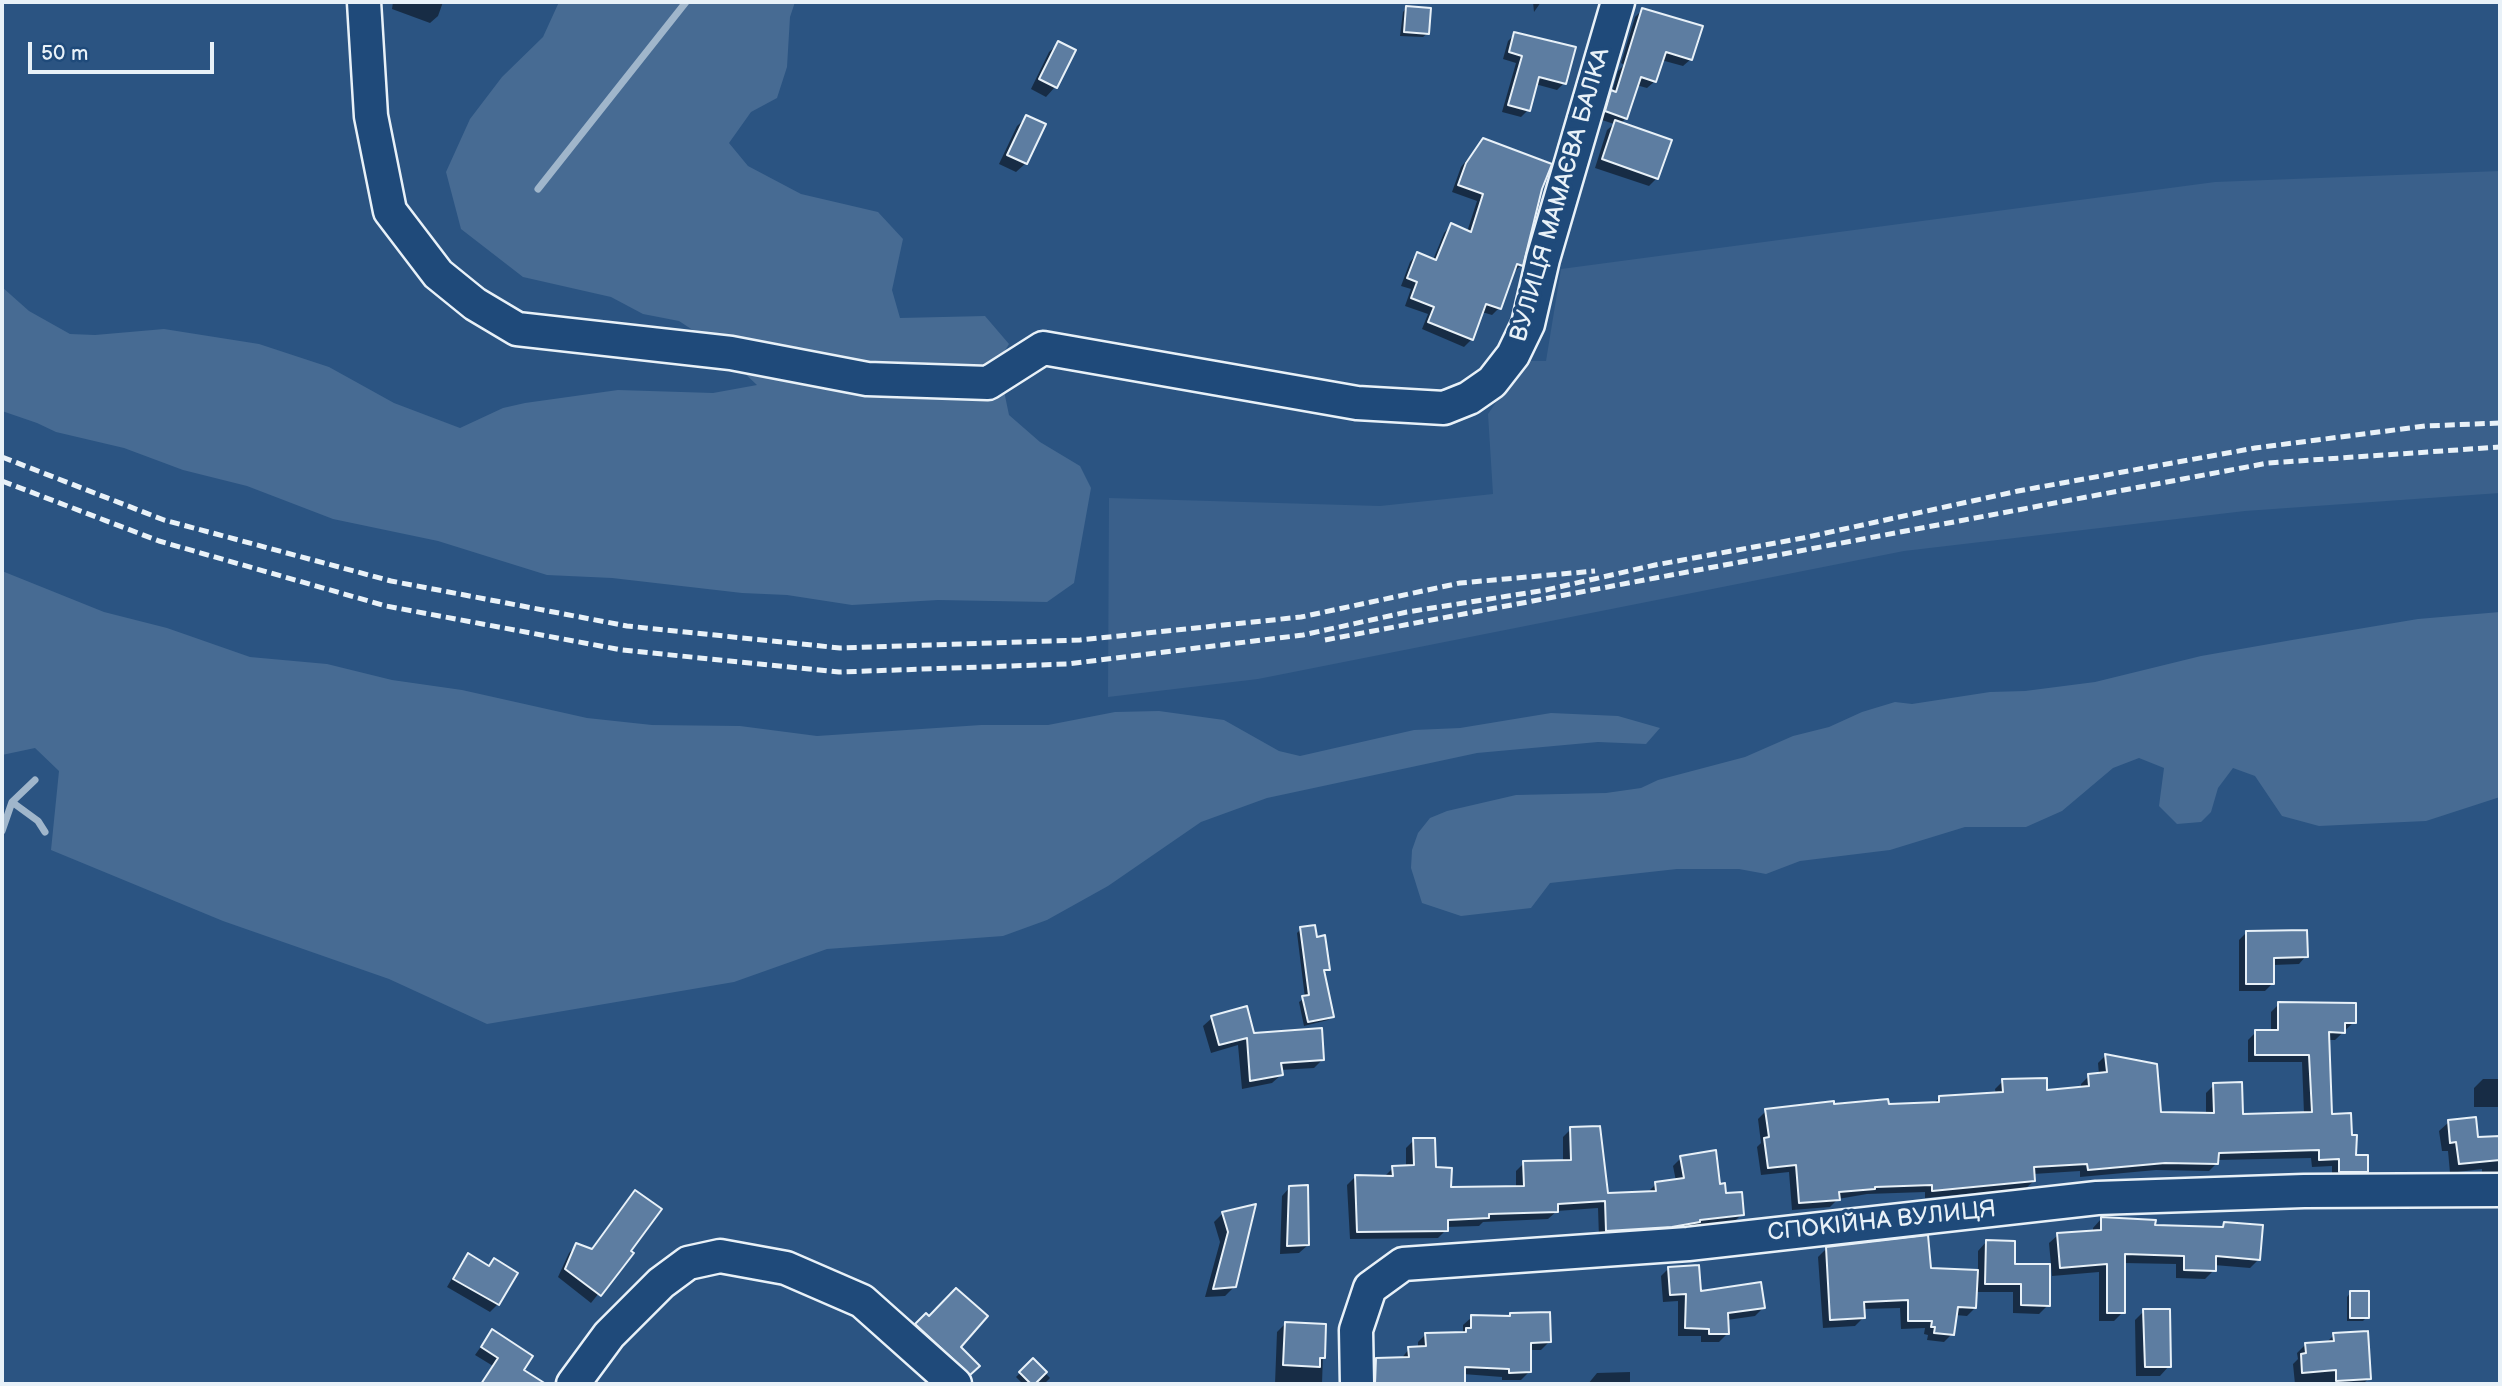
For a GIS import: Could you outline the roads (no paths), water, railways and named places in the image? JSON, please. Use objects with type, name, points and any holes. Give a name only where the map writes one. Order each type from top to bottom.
[{"type":"street","name":"ВУЛИЦЯ МАМАЄВА БАЛКА","points":[[364,2],[371,116],[390,211],[438,274],[475,304],[517,329],[731,353],[867,379],[988,383],[1043,348],[1357,403],[1444,408],[1469,398],[1492,382],[1513,355],[1528,324],[1543,259],[1618,2]]},
{"type":"street","name":"СПОКІЙНА ВУЛИЦЯ","points":[[1357,1384],[1356,1330],[1370,1288],[1403,1264],[1688,1244],[2097,1198],[2304,1191],[2500,1190]]},
{"type":"street","points":[[573,1384],[609,1335],[661,1283],[688,1263],[720,1256],[786,1268],[862,1301],[956,1384]]},
{"type":"waterway","points":[[538,189],[686,2]]},
{"type":"waterway","points":[[2,831],[12,802],[35,780]]},
{"type":"waterway","points":[[12,802],[38,821],[45,832]]},
{"type":"railway","points":[[2,481],[159,541],[386,606],[622,650],[839,672],[1067,664],[1303,635],[1407,612],[1546,590],[2018,491],[2255,448],[2425,426],[2500,423]]},
{"type":"railway","points":[[1325,640],[2268,463],[2500,447]]},
{"type":"railway","points":[[2,457],[164,520],[391,581],[627,626],[840,648],[1080,640],[1301,617],[1460,583],[1595,571]]}]
